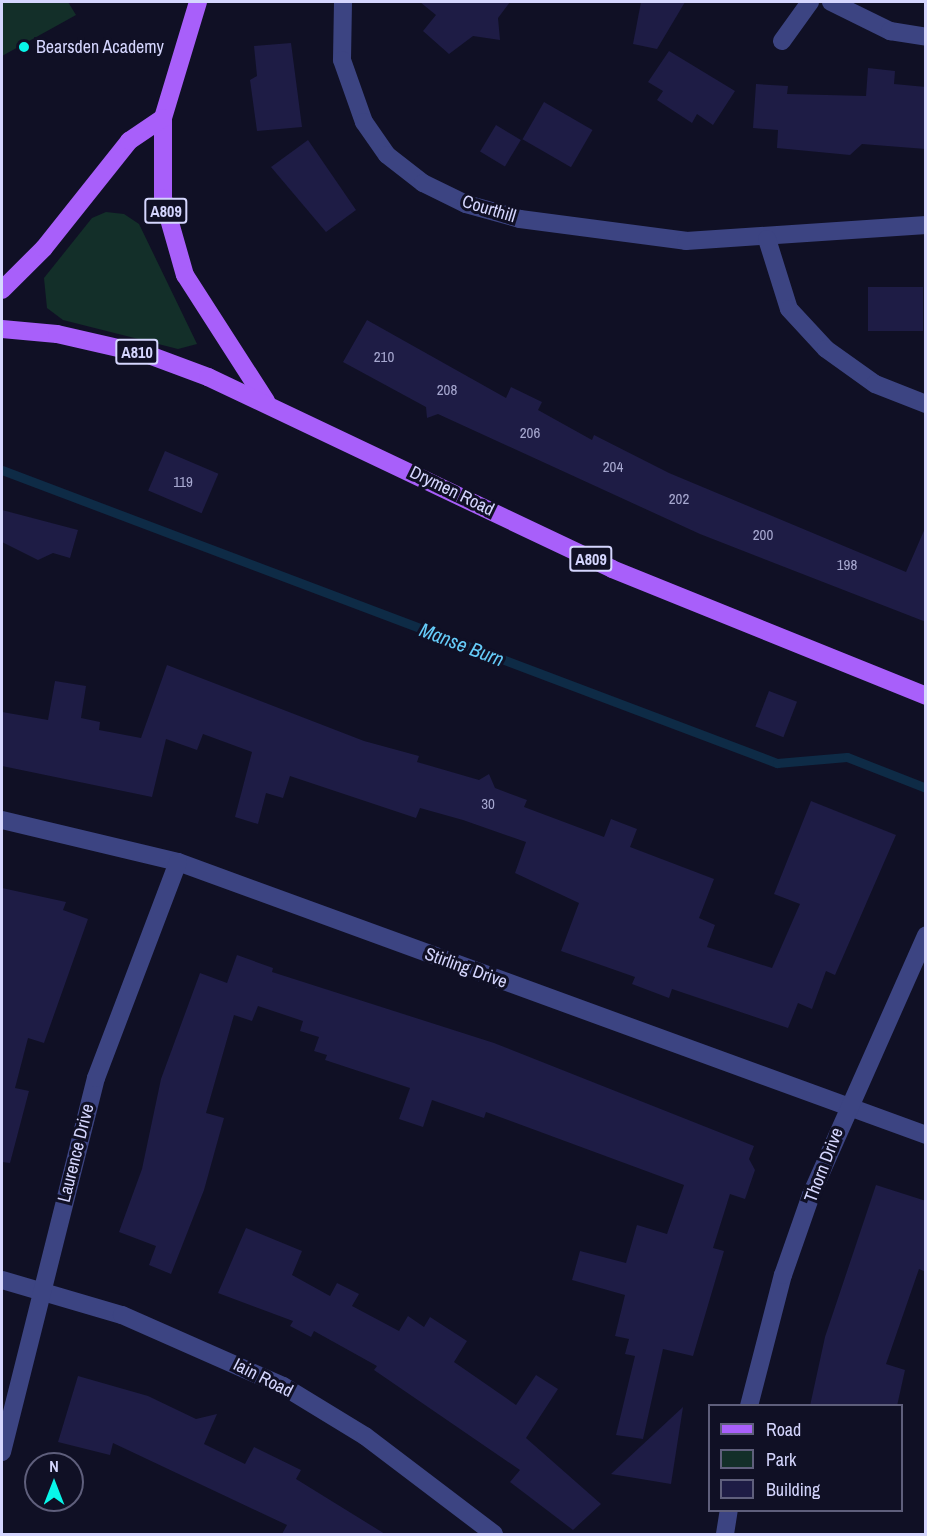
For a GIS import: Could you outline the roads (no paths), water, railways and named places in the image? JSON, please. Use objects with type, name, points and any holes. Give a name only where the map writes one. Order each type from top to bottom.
[{"type":"main road","name":"A809","points":[[198,2],[163,118],[163,198],[172,240],[198,298],[266,401]]},
{"type":"main road","points":[[2,290],[44,248],[129,141],[163,118]]},
{"type":"main road","name":"A810","points":[[2,329],[57,334],[149,355],[266,401]]},
{"type":"main road","name":"Drymen Road","points":[[266,401],[612,569],[926,696]]},
{"type":"street","name":"Courthill","points":[[343,2],[342,60],[360,111],[387,155],[423,183],[466,204],[520,219],[686,241],[767,239],[926,225]]},
{"type":"street","points":[[782,41],[810,2]]},
{"type":"street","points":[[831,2],[890,31],[926,37]]},
{"type":"street","points":[[767,239],[789,309],[826,349],[875,384],[926,404]]},
{"type":"street","name":"Stirling Drive","points":[[2,820],[178,862],[926,1135]]},
{"type":"street","name":"Laurence Drive","points":[[2,1452],[96,1078],[178,862]]},
{"type":"street","name":"Thorn Drive","points":[[750,1404],[783,1275],[847,1106],[926,935]]},
{"type":"street","name":"Iain Road","points":[[2,1280],[43,1290],[122,1315],[283,1386],[365,1436],[494,1534]]},
{"type":"street","points":[[725,1534],[729,1512]]},
{"type":"waterway","name":"Manse Burn","points":[[2,470],[777,763],[847,757],[926,788]]},
{"type":"place","name":"Bearsden Academy","points":[[24,47]]}]
